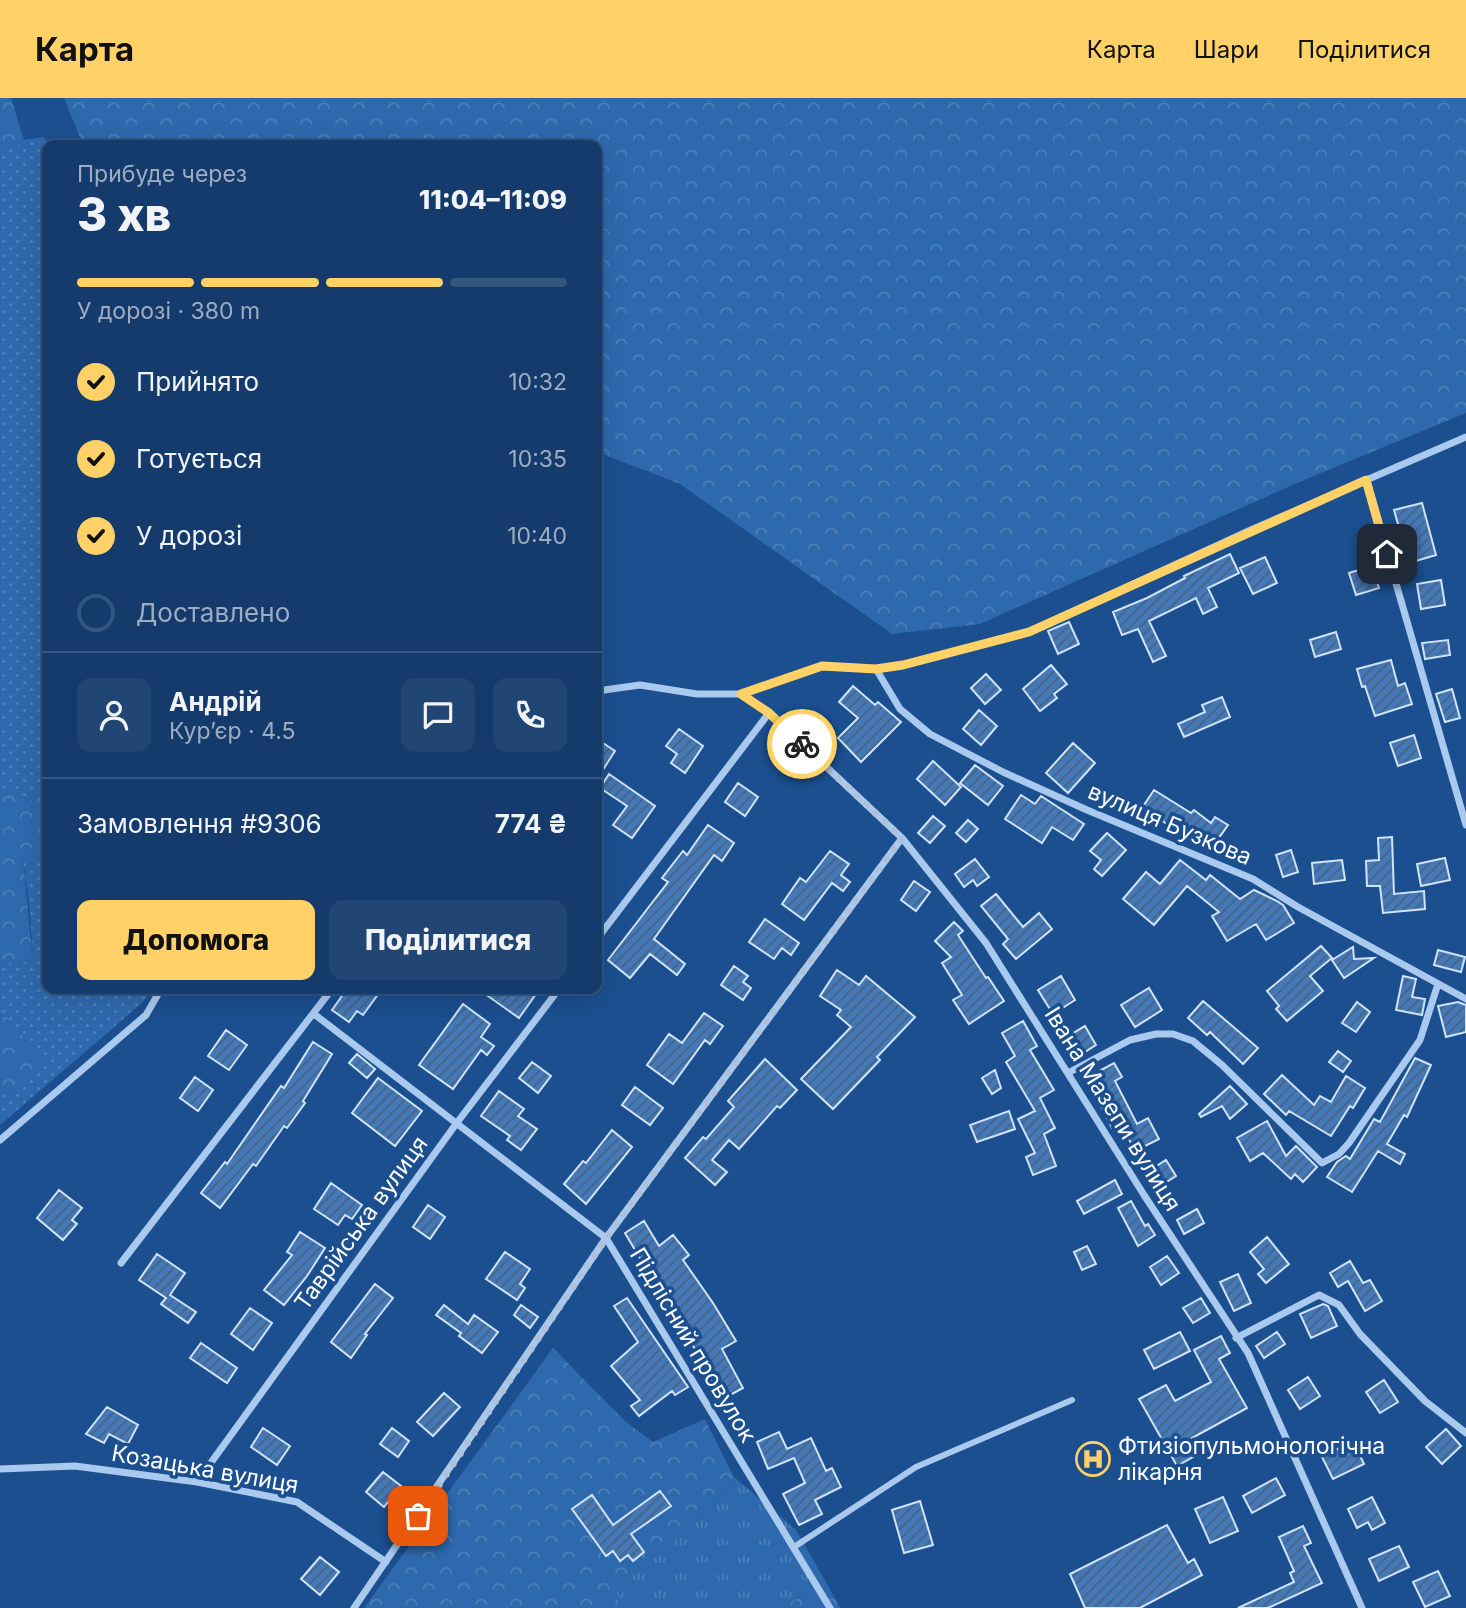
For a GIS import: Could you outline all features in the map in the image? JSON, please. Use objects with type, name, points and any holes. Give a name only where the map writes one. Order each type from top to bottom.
[{"type":"street","points":[[602,690],[640,685],[697,694],[741,694],[822,666],[876,669],[903,665],[1029,632],[1466,437]]},
{"type":"street","points":[[1366,480],[1466,825]]},
{"type":"street","name":"вулиця Бузкова","points":[[876,669],[900,709],[930,734],[1003,772],[1253,879],[1298,907],[1466,999]]},
{"type":"street","name":"Івана Мазепи вулиця","points":[[741,694],[769,713],[902,838],[986,943],[1248,1353],[1362,1608]]},
{"type":"street","points":[[602,932],[769,713]]},
{"type":"street","points":[[354,1608],[606,1238],[902,838]]},
{"type":"street","points":[[1068,1073],[1130,1040],[1156,1034],[1173,1034],[1193,1041],[1222,1065],[1322,1163],[1339,1154],[1349,1143],[1420,1040],[1438,984]]},
{"type":"street","points":[[0,1140],[146,1015],[158,994]]},
{"type":"street","points":[[121,1263],[328,994]]},
{"type":"street","name":"Таврійська вулиця","points":[[197,1482],[456,1124],[555,994]]},
{"type":"street","name":"Підлісний провулок","points":[[314,1014],[606,1238],[830,1608]]},
{"type":"street","points":[[1236,1338],[1320,1295],[1339,1304],[1360,1334],[1406,1382],[1425,1401],[1466,1433]]},
{"type":"street","points":[[794,1548],[916,1466],[1072,1400]]},
{"type":"street","name":"Козацька вулиця","points":[[0,1469],[75,1466],[197,1482],[297,1502],[386,1562]]},
{"type":"green space","points":[[0,98],[11,98],[24,140],[0,156]]},
{"type":"green space","points":[[64,98],[1466,98],[1466,413],[1304,480],[980,624],[892,634],[680,484],[602,454],[602,140],[81,140]]},
{"type":"green space","points":[[44,137],[46,140],[42,140],[42,788],[31,802],[0,787],[0,156],[24,140]]},
{"type":"green space","points":[[0,787],[31,802],[42,788],[42,859],[23,859],[33,961],[0,963]]},
{"type":"green space","points":[[23,858],[42,859],[42,994],[148,994],[142,1003],[0,1125],[0,1094],[22,1088],[7,1017],[0,1015],[0,963],[33,961]]},
{"type":"green space","points":[[0,1015],[7,1017],[43,1062],[22,1088],[0,1094]]},
{"type":"green space","points":[[553,1348],[625,1421],[653,1442],[705,1419],[734,1477],[711,1509],[618,1588],[619,1608],[364,1608]]},
{"type":"green space","points":[[734,1477],[796,1530],[826,1582],[780,1608],[619,1608],[617,1588],[711,1509]]},
{"type":"green space","points":[[826,1582],[840,1608],[780,1608]]},
{"type":"building","points":[[1422,503],[1436,555],[1409,563],[1394,510]]},
{"type":"building","points":[[1230,554],[1239,573],[1208,588],[1217,607],[1203,614],[1196,598],[1149,621],[1166,656],[1153,662],[1138,629],[1122,635],[1113,612],[1147,598],[1185,578],[1184,576]]},
{"type":"building","points":[[1265,557],[1277,583],[1253,594],[1240,568]]},
{"type":"building","points":[[1372,566],[1379,588],[1356,595],[1349,573]]},
{"type":"building","points":[[1441,580],[1445,605],[1421,609],[1417,584]]},
{"type":"building","points":[[1069,622],[1079,644],[1058,654],[1048,631]]},
{"type":"building","points":[[1336,632],[1341,649],[1315,657],[1310,640]]},
{"type":"building","points":[[1448,640],[1450,655],[1425,659],[1422,643]]},
{"type":"building","points":[[1391,660],[1398,686],[1405,683],[1412,704],[1375,716],[1357,669]]},
{"type":"building","points":[[1051,665],[1067,684],[1054,694],[1057,698],[1040,711],[1023,689]]},
{"type":"building","points":[[986,674],[1001,690],[985,704],[971,688]]},
{"type":"building","points":[[853,686],[875,705],[878,702],[901,722],[861,762],[838,738],[858,718],[839,702]]},
{"type":"building","points":[[1452,689],[1460,718],[1445,722],[1436,694]]},
{"type":"building","points":[[1222,697],[1230,717],[1184,737],[1178,724],[1205,712],[1202,705]]},
{"type":"building","points":[[979,710],[997,726],[981,745],[963,729]]},
{"type":"building","points":[[679,729],[703,746],[685,773],[671,763],[677,754],[666,746]]},
{"type":"building","points":[[1414,735],[1421,758],[1398,766],[1390,743]]},
{"type":"building","points":[[602,742],[615,751],[602,771]]},
{"type":"building","points":[[1073,743],[1095,763],[1068,793],[1046,773]]},
{"type":"building","points":[[933,761],[961,787],[945,805],[917,779]]},
{"type":"building","points":[[975,765],[1003,786],[988,805],[960,783]]},
{"type":"building","points":[[609,774],[655,806],[632,838],[613,825],[627,806],[602,789]]},
{"type":"building","points":[[738,783],[758,797],[745,816],[725,802]]},
{"type":"building","points":[[1154,790],[1191,813],[1194,810],[1211,823],[1215,817],[1228,825],[1216,842],[1196,828],[1191,834],[1186,830],[1182,835],[1154,815],[1152,819],[1140,811]]},
{"type":"building","points":[[1021,795],[1035,804],[1041,796],[1084,824],[1073,840],[1052,827],[1042,843],[1005,819]]},
{"type":"building","points":[[933,816],[945,826],[930,843],[918,833]]},
{"type":"building","points":[[968,820],[978,829],[966,842],[956,833]]},
{"type":"building","points":[[708,825],[734,843],[722,861],[714,855],[654,939],[685,964],[677,975],[650,954],[630,978],[608,960],[668,882],[662,878],[683,851],[687,855]]},
{"type":"building","points":[[1107,833],[1126,850],[1102,876],[1094,869],[1101,860],[1090,851]]},
{"type":"building","points":[[1392,837],[1394,894],[1424,891],[1425,909],[1383,913],[1380,886],[1367,886],[1366,861],[1379,860],[1378,838]]},
{"type":"building","points":[[1291,850],[1298,872],[1283,877],[1276,855]]},
{"type":"building","points":[[830,851],[849,864],[841,875],[850,882],[843,891],[832,883],[804,920],[782,904],[800,878],[806,882]]},
{"type":"building","points":[[1445,858],[1450,880],[1421,886],[1417,864]]},
{"type":"building","points":[[975,859],[989,877],[977,886],[973,880],[964,887],[955,874]]},
{"type":"building","points":[[1180,860],[1206,880],[1210,875],[1240,899],[1254,890],[1277,901],[1283,905],[1294,923],[1266,940],[1256,924],[1227,941],[1212,916],[1219,912],[1187,886],[1154,925],[1123,899],[1146,872],[1160,884]]},
{"type":"building","points":[[1342,860],[1345,880],[1314,884],[1312,863]]},
{"type":"building","points":[[914,881],[930,892],[916,911],[901,900]]},
{"type":"building","points":[[996,894],[1023,927],[1039,913],[1052,929],[1016,959],[1003,944],[1008,939],[981,906]]},
{"type":"building","points":[[765,919],[799,943],[791,955],[782,948],[774,959],[749,942]]},
{"type":"building","points":[[954,922],[963,931],[958,935],[1004,1001],[969,1024],[953,1000],[962,995],[942,963],[951,957],[935,941]]},
{"type":"building","points":[[1321,946],[1332,958],[1310,976],[1323,991],[1287,1021],[1276,1009],[1279,1006],[1267,991]]},
{"type":"building","points":[[1353,947],[1354,959],[1374,958],[1344,978],[1332,960]]},
{"type":"building","points":[[1438,950],[1465,957],[1461,972],[1434,965]]},
{"type":"building","points":[[734,966],[748,976],[743,982],[751,988],[743,1000],[721,985]]},
{"type":"building","points":[[837,970],[859,985],[866,976],[915,1017],[877,1057],[880,1060],[833,1109],[801,1079],[851,1027],[837,1015],[841,1010],[820,996]]},
{"type":"building","points":[[1061,976],[1075,1000],[1053,1014],[1038,990]]},
{"type":"building","points":[[1403,976],[1416,979],[1412,997],[1425,999],[1422,1015],[1396,1010]]},
{"type":"building","points":[[1149,988],[1162,1010],[1135,1027],[1121,1005]]},
{"type":"building","points":[[343,994],[378,994],[363,1015],[357,1011],[349,1022],[332,1010]]},
{"type":"building","points":[[485,994],[536,994],[519,1018]]},
{"type":"building","points":[[1203,1001],[1258,1048],[1243,1064],[1210,1032],[1207,1035],[1188,1018]]},
{"type":"building","points":[[1357,1002],[1370,1012],[1356,1032],[1342,1023]]},
{"type":"building","points":[[1458,1002],[1466,1005],[1466,1032],[1446,1037],[1438,1006]]},
{"type":"building","points":[[463,1004],[490,1024],[481,1037],[494,1046],[487,1055],[481,1050],[453,1089],[419,1065]]},
{"type":"building","points":[[704,1013],[723,1026],[710,1044],[705,1040],[673,1084],[647,1065],[669,1034],[682,1043]]},
{"type":"building","points":[[1023,1021],[1037,1046],[1030,1050],[1054,1090],[1040,1098],[1055,1128],[1044,1134],[1056,1166],[1033,1175],[1026,1157],[1035,1153],[1018,1119],[1035,1111],[1006,1062],[1015,1056],[1002,1033]]},
{"type":"building","points":[[1085,1026],[1096,1045],[1077,1057],[1065,1038]]},
{"type":"building","points":[[226,1030],[247,1045],[229,1070],[208,1056]]},
{"type":"building","points":[[313,1042],[332,1054],[303,1101],[305,1103],[220,1208],[201,1193],[225,1162],[227,1164],[281,1086],[284,1088]]},
{"type":"building","points":[[1338,1051],[1351,1061],[1343,1072],[1329,1062]]},
{"type":"building","points":[[357,1054],[375,1069],[367,1078],[349,1063]]},
{"type":"building","points":[[1415,1058],[1431,1065],[1407,1117],[1404,1115],[1387,1144],[1405,1154],[1400,1164],[1378,1151],[1352,1192],[1327,1177],[1337,1162],[1346,1156],[1350,1159],[1374,1119],[1380,1122]]},
{"type":"building","points":[[765,1059],[797,1090],[780,1108],[777,1106],[739,1149],[729,1140],[712,1160],[727,1172],[715,1185],[685,1158],[734,1107],[728,1101]]},
{"type":"building","points":[[532,1062],[551,1076],[538,1093],[519,1078]]},
{"type":"building","points":[[1114,1063],[1122,1077],[1115,1081],[1137,1124],[1148,1118],[1159,1139],[1135,1151],[1121,1124],[1112,1128],[1101,1106],[1105,1104],[1090,1076]]},
{"type":"building","points":[[995,1070],[1001,1088],[992,1094],[982,1078]]},
{"type":"building","points":[[1282,1075],[1314,1105],[1320,1096],[1331,1102],[1346,1076],[1365,1088],[1331,1136],[1289,1111],[1286,1115],[1264,1094]]},
{"type":"building","points":[[195,1077],[213,1090],[198,1111],[180,1098]]},
{"type":"building","points":[[378,1078],[422,1111],[395,1146],[352,1113]]},
{"type":"building","points":[[1230,1086],[1247,1104],[1230,1119],[1222,1106],[1201,1117],[1199,1114]]},
{"type":"building","points":[[635,1087],[663,1108],[650,1125],[622,1105]]},
{"type":"building","points":[[499,1091],[524,1109],[518,1116],[537,1129],[521,1150],[507,1140],[510,1136],[481,1116]]},
{"type":"building","points":[[1009,1111],[1015,1129],[977,1142],[970,1125]]},
{"type":"building","points":[[1267,1121],[1286,1156],[1296,1146],[1317,1167],[1303,1182],[1295,1174],[1291,1179],[1263,1153],[1250,1161],[1237,1138]]},
{"type":"building","points":[[612,1130],[632,1147],[586,1204],[564,1184],[583,1161],[586,1163]]},
{"type":"building","points":[[1166,1160],[1176,1176],[1154,1190],[1144,1174]]},
{"type":"building","points":[[1115,1180],[1122,1194],[1084,1214],[1077,1201]]},
{"type":"building","points":[[331,1183],[362,1205],[352,1219],[345,1215],[338,1225],[314,1209]]},
{"type":"building","points":[[59,1190],[82,1208],[72,1220],[77,1224],[63,1240],[37,1218]]},
{"type":"building","points":[[1131,1201],[1145,1226],[1148,1224],[1155,1235],[1138,1246],[1118,1208]]},
{"type":"building","points":[[428,1205],[445,1217],[430,1239],[413,1227]]},
{"type":"building","points":[[1197,1209],[1204,1223],[1184,1234],[1177,1220]]},
{"type":"building","points":[[644,1221],[659,1246],[673,1235],[689,1255],[683,1260],[736,1341],[722,1349],[743,1388],[721,1400],[692,1344],[697,1341],[675,1306],[667,1311],[653,1290],[658,1286],[639,1262],[641,1260],[625,1233]]},
{"type":"building","points":[[300,1232],[325,1248],[284,1305],[264,1290],[292,1255],[287,1252]]},
{"type":"building","points":[[1267,1237],[1289,1264],[1266,1283],[1258,1274],[1264,1269],[1250,1252]]},
{"type":"building","points":[[1087,1246],[1096,1264],[1082,1270],[1074,1252]]},
{"type":"building","points":[[505,1252],[530,1269],[520,1284],[525,1288],[517,1300],[486,1279]]},
{"type":"building","points":[[157,1254],[185,1273],[170,1295],[196,1312],[188,1323],[161,1304],[166,1298],[139,1280]]},
{"type":"building","points":[[1167,1256],[1179,1273],[1161,1285],[1150,1267]]},
{"type":"building","points":[[1350,1261],[1363,1283],[1370,1280],[1382,1301],[1365,1311],[1348,1281],[1338,1287],[1330,1273]]},
{"type":"building","points":[[1238,1274],[1251,1303],[1234,1311],[1220,1282]]},
{"type":"building","points":[[375,1284],[393,1298],[365,1334],[367,1335],[351,1358],[331,1342]]},
{"type":"building","points":[[627,1298],[688,1387],[675,1395],[672,1391],[639,1416],[631,1406],[640,1400],[611,1366],[638,1342],[614,1306]]},
{"type":"building","points":[[1201,1298],[1210,1313],[1193,1323],[1183,1308]]},
{"type":"building","points":[[1323,1304],[1328,1306],[1337,1326],[1311,1338],[1300,1314]]},
{"type":"building","points":[[444,1305],[468,1324],[474,1315],[498,1332],[482,1353],[436,1315]]},
{"type":"building","points":[[521,1305],[538,1317],[530,1328],[514,1315]]},
{"type":"building","points":[[250,1308],[272,1323],[253,1350],[231,1334]]},
{"type":"building","points":[[1180,1332],[1190,1351],[1154,1369],[1144,1350]]},
{"type":"building","points":[[1277,1332],[1285,1344],[1264,1358],[1256,1346]]},
{"type":"building","points":[[1221,1336],[1230,1353],[1219,1359],[1247,1408],[1192,1438],[1200,1453],[1177,1466],[1139,1399],[1166,1385],[1175,1401],[1211,1382],[1194,1350]]},
{"type":"building","points":[[201,1343],[237,1368],[227,1383],[190,1358]]},
{"type":"building","points":[[1308,1377],[1320,1396],[1300,1409],[1288,1390]]},
{"type":"building","points":[[1384,1380],[1398,1402],[1380,1413],[1366,1392]]},
{"type":"building","points":[[444,1393],[460,1407],[433,1436],[417,1422]]},
{"type":"building","points":[[107,1407],[138,1425],[128,1444],[109,1434],[104,1443],[86,1434]]},
{"type":"building","points":[[263,1428],[290,1446],[277,1465],[251,1447]]},
{"type":"building","points":[[392,1428],[409,1441],[398,1457],[380,1444]]},
{"type":"building","points":[[1446,1429],[1461,1446],[1442,1464],[1426,1447]]},
{"type":"building","points":[[779,1432],[787,1449],[811,1438],[826,1471],[832,1468],[841,1487],[815,1500],[822,1514],[799,1525],[783,1494],[805,1483],[794,1458],[768,1469],[757,1442]]},
{"type":"building","points":[[1353,1441],[1364,1464],[1333,1479],[1322,1457]]},
{"type":"building","points":[[383,1472],[401,1486],[384,1507],[366,1492]]},
{"type":"building","points":[[1276,1478],[1285,1495],[1252,1513],[1243,1496]]},
{"type":"building","points":[[660,1491],[671,1506],[631,1534],[644,1552],[633,1561],[628,1555],[620,1561],[613,1551],[606,1556],[572,1509],[592,1495],[613,1525]]},
{"type":"building","points":[[1223,1497],[1238,1531],[1210,1543],[1195,1509]]},
{"type":"building","points":[[1372,1497],[1385,1523],[1372,1530],[1368,1522],[1357,1528],[1348,1509]]},
{"type":"building","points":[[920,1501],[933,1545],[904,1553],[892,1510]]},
{"type":"building","points":[[1167,1525],[1188,1563],[1194,1559],[1202,1575],[1140,1608],[1085,1608],[1070,1574]]},
{"type":"building","points":[[1303,1526],[1311,1543],[1304,1546],[1322,1583],[1268,1608],[1238,1608],[1294,1582],[1290,1573],[1294,1571],[1279,1537]]},
{"type":"building","points":[[1399,1546],[1409,1567],[1379,1581],[1369,1559]]},
{"type":"building","points":[[320,1557],[339,1572],[320,1595],[301,1579]]},
{"type":"building","points":[[1438,1571],[1450,1596],[1425,1607],[1413,1582]]},
{"type":"way so far","points":[[418,1516],[606,1238],[902,838],[802,744]]},
{"type":"place","name":"Фтизіопульмонологічна лікарня","points":[[1093,1459]]},
{"type":"route","points":[[802,744],[769,713],[741,694],[822,666],[876,669],[903,665],[1029,632],[1366,480],[1387,554]]}]
